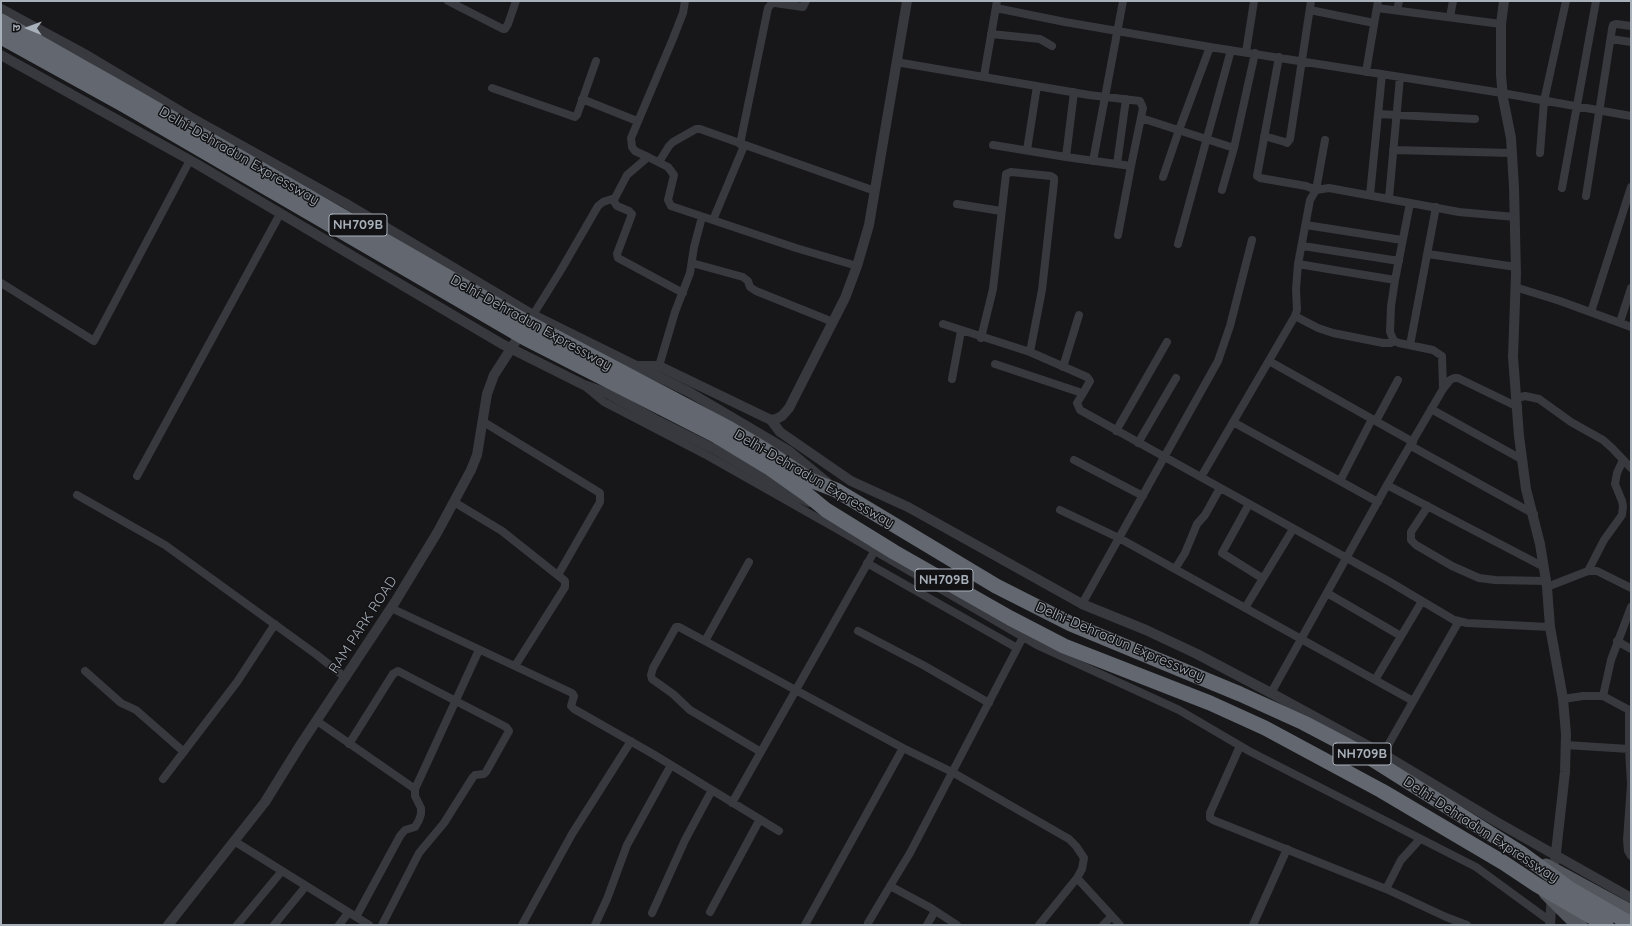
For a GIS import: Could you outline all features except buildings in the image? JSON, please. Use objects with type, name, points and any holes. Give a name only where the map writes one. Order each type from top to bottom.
[{"type":"highway","name":"Delhi-Dehradun Expressway","points":[[1,21],[521,319],[717,429],[826,510],[894,552],[1004,614],[1064,646],[1210,703],[1265,728],[1382,791],[1606,925]]},
{"type":"highway","name":"Delhi-Dehradun Expressway","points":[[1,37],[124,105],[525,338],[717,429],[765,450],[810,480],[836,490],[996,586],[1071,624],[1304,722],[1367,756],[1521,853],[1570,889],[1631,924]]},
{"type":"main road","points":[[1521,853],[1631,911]]},
{"type":"main road","points":[[1537,885],[1571,919],[1581,925]]},
{"type":"street","points":[[448,1],[505,29],[516,1]]},
{"type":"street","points":[[685,1],[683,13],[672,41],[637,121],[630,143],[635,151],[668,167],[674,175],[668,200],[671,206],[857,266]]},
{"type":"street","points":[[713,220],[742,145],[768,8],[772,3],[803,7],[806,1]]},
{"type":"street","points":[[771,420],[782,416],[790,408],[845,298],[857,266],[869,225],[907,1]]},
{"type":"street","points":[[1093,161],[1116,30],[1123,1]]},
{"type":"street","points":[[1246,52],[1254,1]]},
{"type":"street","points":[[1397,10],[1399,1]]},
{"type":"street","points":[[1450,17],[1453,1]]},
{"type":"street","points":[[1504,1],[1501,24],[1501,75],[1502,93],[1511,138],[1515,217],[1516,267],[1513,357],[1526,489],[1534,514],[1547,584],[1550,627],[1563,699],[1566,745],[1565,772],[1555,854],[1552,924]]},
{"type":"street","points":[[1540,153],[1544,101],[1566,1]]},
{"type":"street","points":[[1562,188],[1596,1]]},
{"type":"street","points":[[984,76],[996,4],[1065,22],[1210,47],[1502,93],[1631,116]]},
{"type":"street","points":[[1366,72],[1378,4],[1397,10],[1501,24]]},
{"type":"street","points":[[1264,136],[1285,142],[1289,141],[1303,62],[1311,5],[1374,23]]},
{"type":"street","points":[[1,9],[88,56],[190,116],[333,196],[533,315],[689,392],[789,451],[836,490]]},
{"type":"street","points":[[1586,196],[1613,25],[1631,26]]},
{"type":"street","points":[[991,34],[1040,39],[1052,46]]},
{"type":"street","points":[[1611,39],[1631,42]]},
{"type":"street","points":[[1163,177],[1178,130],[1210,47]]},
{"type":"street","points":[[1178,244],[1231,50]]},
{"type":"street","points":[[1222,190],[1234,148],[1255,53]]},
{"type":"street","points":[[1,55],[190,160],[511,348],[584,385],[607,393],[656,420],[714,449],[791,494],[826,510]]},
{"type":"street","points":[[1279,57],[1256,174],[1258,177],[1306,186],[1316,190],[1329,188],[1476,214],[1515,217]]},
{"type":"street","points":[[492,88],[573,117],[577,115],[596,61]]},
{"type":"street","points":[[896,62],[1105,97],[1137,100],[1144,108],[1118,235]]},
{"type":"street","points":[[1370,195],[1382,74]]},
{"type":"street","points":[[1389,198],[1400,77]]},
{"type":"street","points":[[1027,150],[1038,86]]},
{"type":"street","points":[[1066,157],[1074,92]]},
{"type":"street","points":[[582,99],[637,121]]},
{"type":"street","points":[[1117,164],[1126,99]]},
{"type":"street","points":[[1378,114],[1475,119]]},
{"type":"street","points":[[1141,118],[1234,148]]},
{"type":"street","points":[[659,162],[670,146],[696,129],[704,130],[742,145],[875,191]]},
{"type":"street","points":[[1201,477],[1295,316],[1298,264],[1310,200],[1316,190],[1325,140]]},
{"type":"street","points":[[993,145],[1131,166]]},
{"type":"street","points":[[1393,150],[1512,153]]},
{"type":"street","points":[[533,315],[598,206],[603,202],[615,198],[628,175],[648,158]]},
{"type":"street","points":[[1,283],[94,341],[190,160]]},
{"type":"street","points":[[981,338],[993,289],[1006,174],[1011,172],[1053,177],[1042,290],[1030,352]]},
{"type":"street","points":[[1591,312],[1631,187]]},
{"type":"street","points":[[612,200],[617,206],[629,211],[632,214],[617,254],[618,258],[682,293]]},
{"type":"street","points":[[1410,202],[1395,280],[1390,325],[1392,337],[1394,341],[1399,344],[1433,350],[1442,356],[1443,389]]},
{"type":"street","points":[[957,204],[1001,211]]},
{"type":"street","points":[[1410,345],[1436,207]]},
{"type":"street","points":[[137,476],[280,214]]},
{"type":"street","points":[[659,366],[682,293],[687,284],[694,247],[702,217]]},
{"type":"street","points":[[1306,225],[1402,240]]},
{"type":"street","points":[[1082,604],[1144,496],[1218,361],[1237,301],[1252,240]]},
{"type":"street","points":[[1302,246],[1399,261]]},
{"type":"street","points":[[1428,254],[1516,267]]},
{"type":"street","points":[[692,263],[743,277],[756,292],[833,322]]},
{"type":"street","points":[[1298,264],[1395,280]]},
{"type":"street","points":[[1515,287],[1631,326]]},
{"type":"street","points":[[1620,322],[1631,288]]},
{"type":"street","name":"RAM PARK ROAD","points":[[168,925],[265,802],[316,721],[346,678],[391,608],[437,533],[471,470],[477,455],[487,394],[494,375],[533,315]]},
{"type":"street","points":[[1063,366],[1079,315]]},
{"type":"street","points":[[1295,316],[1325,331],[1383,343],[1394,341]]},
{"type":"street","points":[[943,324],[981,338],[1030,352],[1087,377],[1090,379],[1077,403],[1080,410],[1454,620],[1550,627]]},
{"type":"street","points":[[952,378],[961,331]]},
{"type":"street","points":[[1116,431],[1167,342]]},
{"type":"street","points":[[1269,361],[1374,420],[1412,444],[1534,514]]},
{"type":"street","points":[[995,364],[1078,392],[1082,395]]},
{"type":"street","points":[[635,366],[659,366],[771,420],[780,432],[851,481],[908,507],[1082,604],[1171,642],[1271,693],[1383,754],[1494,820],[1631,898]]},
{"type":"street","points":[[1138,443],[1176,378]]},
{"type":"street","points":[[1271,693],[1387,485],[1443,389],[1450,380],[1458,378],[1517,403]]},
{"type":"street","points":[[1340,480],[1398,380]]},
{"type":"street","points":[[584,385],[604,402],[708,456],[875,550],[1023,637],[1178,710],[1240,746],[1476,867],[1552,924]]},
{"type":"street","points":[[1517,403],[1525,396],[1540,399],[1571,422],[1603,440],[1631,468]]},
{"type":"street","points":[[1431,409],[1523,460]]},
{"type":"street","points":[[482,421],[600,493],[600,502],[558,575]]},
{"type":"street","points":[[1233,422],[1378,502]]},
{"type":"street","points":[[1074,460],[1144,496]]},
{"type":"street","points":[[1588,571],[1604,540],[1622,515],[1622,501],[1615,484],[1622,460]]},
{"type":"street","points":[[1387,485],[1544,567]]},
{"type":"street","points":[[1175,569],[1185,553],[1197,524],[1205,515],[1220,488]]},
{"type":"street","points":[[77,495],[165,545],[275,624],[346,678]]},
{"type":"street","points":[[454,502],[502,531],[565,581],[565,587],[515,666]]},
{"type":"street","points":[[1249,504],[1222,553],[1262,578]]},
{"type":"street","points":[[1428,506],[1411,532],[1411,540],[1416,545],[1452,566],[1479,578],[1547,584],[1588,571],[1597,571],[1631,588]]},
{"type":"street","points":[[1060,510],[1119,538],[1413,701]]},
{"type":"street","points":[[1245,608],[1293,529]]},
{"type":"street","points":[[732,803],[875,550]]},
{"type":"street","points":[[706,641],[749,562]]},
{"type":"street","points":[[867,563],[1017,648]]},
{"type":"street","points":[[1327,593],[1401,636]]},
{"type":"street","points":[[1375,680],[1422,601]]},
{"type":"street","points":[[1603,696],[1611,660],[1631,607]]},
{"type":"street","points":[[391,608],[572,693],[574,696],[571,703],[572,707],[779,831]]},
{"type":"street","points":[[1383,754],[1459,621]]},
{"type":"street","points":[[163,779],[237,682],[275,624]]},
{"type":"street","points":[[761,752],[690,710],[673,694],[652,679],[651,675],[654,668],[676,627],[706,641],[903,748],[952,772],[1069,839],[1079,849],[1084,858],[1082,869],[1077,878],[1039,925]]},
{"type":"street","points":[[858,631],[923,665],[989,703]]},
{"type":"street","points":[[868,923],[910,853],[1023,637]]},
{"type":"street","points":[[1618,641],[1631,649]]},
{"type":"street","points":[[339,925],[355,918],[400,836],[405,830],[415,827],[419,820],[421,808],[415,796],[415,789],[480,650]]},
{"type":"street","points":[[85,671],[122,703],[136,710],[184,752]]},
{"type":"street","points":[[350,744],[395,672],[402,673],[506,727],[509,731],[486,772],[473,777],[444,823],[419,853],[382,925]]},
{"type":"street","points":[[1563,699],[1583,696],[1603,696],[1630,711],[1629,749],[1631,784],[1628,851],[1631,856]]},
{"type":"street","points":[[316,721],[415,789]]},
{"type":"street","points":[[522,925],[572,834],[631,741]]},
{"type":"street","points":[[1566,745],[1629,749]]},
{"type":"street","points":[[1240,746],[1209,816],[1213,820],[1386,889],[1446,917],[1467,925]]},
{"type":"street","points":[[805,925],[903,748]]},
{"type":"street","points":[[595,925],[607,899],[627,845],[671,765]]},
{"type":"street","points":[[652,913],[685,840],[712,790]]},
{"type":"street","points":[[710,912],[760,819]]},
{"type":"street","points":[[1386,889],[1401,860],[1420,839]]},
{"type":"street","points":[[234,841],[355,918],[369,925]]},
{"type":"street","points":[[1253,925],[1286,849]]},
{"type":"street","points":[[237,925],[282,871]]},
{"type":"street","points":[[1077,878],[1120,925]]},
{"type":"street","points":[[274,925],[306,886]]},
{"type":"street","points":[[890,886],[957,925]]},
{"type":"street","points":[[927,925],[935,911]]},
{"type":"street","points":[[1103,925],[1112,916]]}]
